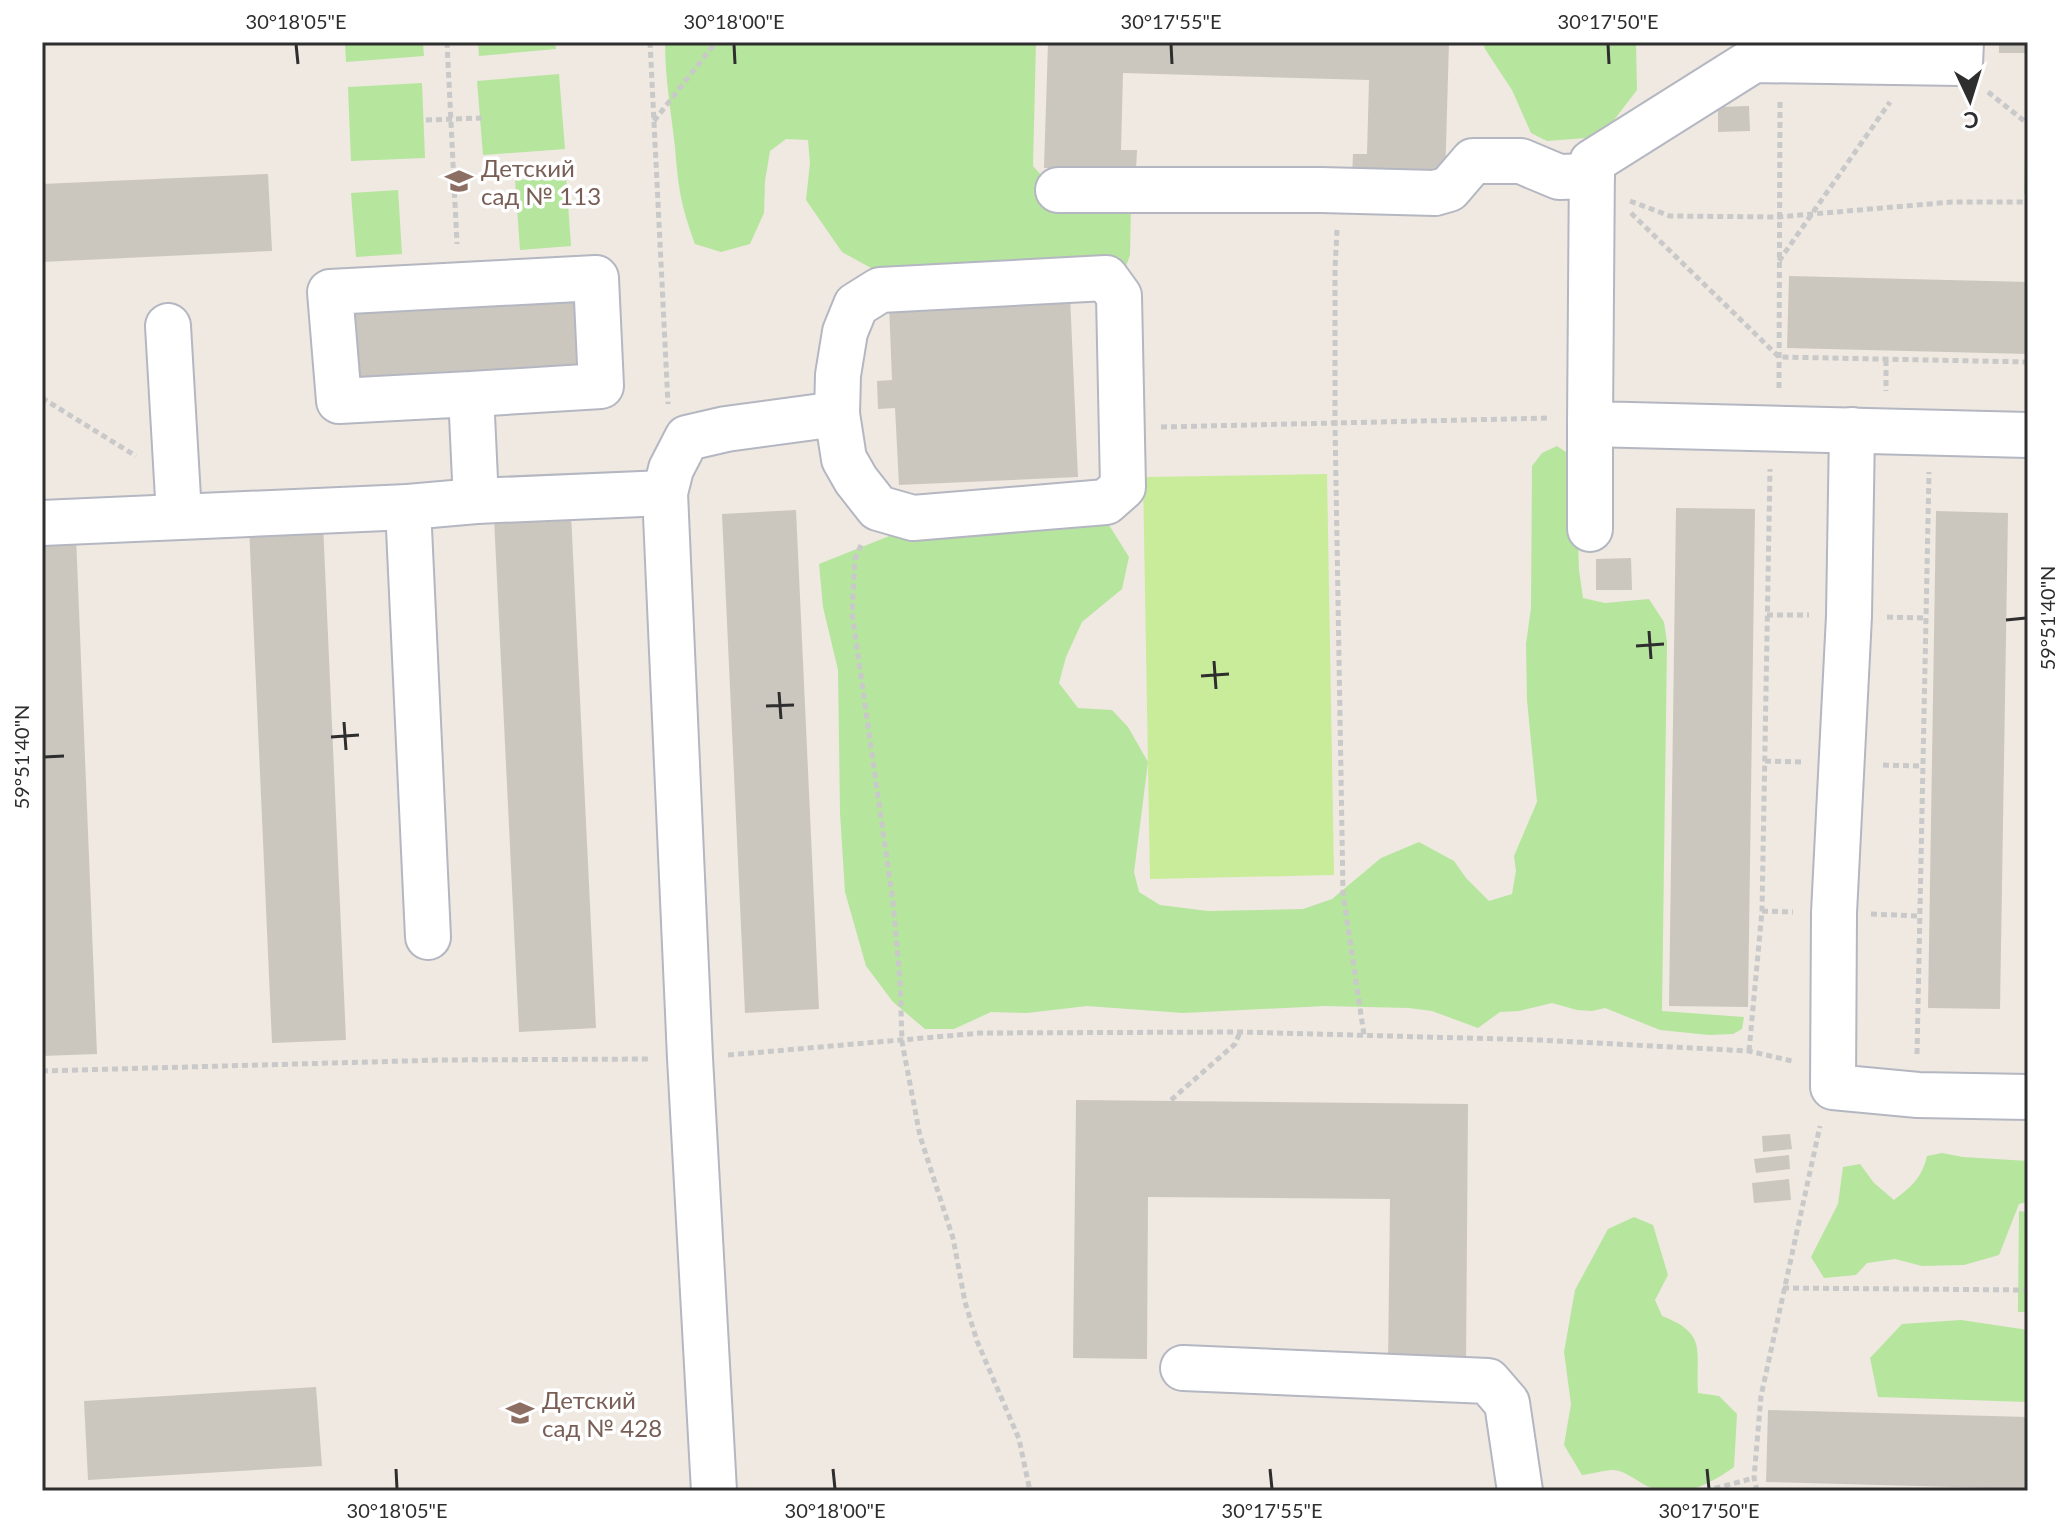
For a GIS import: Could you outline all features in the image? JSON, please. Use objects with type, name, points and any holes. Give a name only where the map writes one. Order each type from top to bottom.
[{"type":"lane","points":[[1590,529],[1590,424],[1599,185],[1592,162],[1763,54],[1960,53]]},
{"type":"lane","points":[[1058,190],[1435,193],[1449,189],[1473,161],[1521,161],[1559,177],[1599,185]]},
{"type":"lane","points":[[596,278],[601,386],[471,394],[339,401],[330,292],[596,278]]},
{"type":"lane","points":[[1106,278],[1119,296],[1120,428],[1123,487],[1106,502],[913,518],[878,508],[844,459],[837,414],[838,375],[845,332],[856,305],[880,290],[1106,278]]},
{"type":"lane","points":[[168,326],[177,495]]},
{"type":"lane","points":[[471,394],[476,501]]},
{"type":"lane","points":[[714,1491],[690,1058],[671,475],[687,438],[726,429],[837,414]]},
{"type":"lane","points":[[1590,424],[2028,435]]},
{"type":"lane","points":[[1852,430],[1849,616],[1834,913],[1833,1078],[1918,1095],[2028,1097]]},
{"type":"lane","points":[[42,523],[177,495],[408,507],[671,475]]},
{"type":"lane","points":[[408,507],[428,937]]},
{"type":"lane","points":[[1183,1368],[1488,1381],[1507,1403],[1520,1491]]},
{"type":"path","points":[[447,42],[459,285]]},
{"type":"path","points":[[650,42],[671,475]]},
{"type":"path","points":[[654,122],[716,42]]},
{"type":"path","points":[[1960,53],[1972,80],[2028,124]]},
{"type":"path","points":[[1749,1051],[1762,911],[1774,429],[1779,357],[1778,217],[1763,54]]},
{"type":"path","points":[[1779,262],[1893,98]]},
{"type":"path","points":[[426,120],[482,118]]},
{"type":"path","points":[[1599,185],[1670,216],[1811,216],[1952,202],[2028,202]]},
{"type":"path","points":[[1599,185],[1779,357],[2028,362]]},
{"type":"path","points":[[1340,191],[1335,269],[1335,423],[1343,893],[1364,1035]]},
{"type":"path","points":[[42,398],[144,461],[177,495]]},
{"type":"path","points":[[1120,428],[1557,418],[1590,424]]},
{"type":"path","points":[[1916,1008],[1929,467]]},
{"type":"path","points":[[878,508],[855,559],[852,613],[893,902],[902,1042],[920,1136],[953,1238],[969,1315],[1019,1439],[1030,1491]]},
{"type":"path","points":[[1171,1100],[1235,1044],[1240,1032]]},
{"type":"path","points":[[42,1071],[441,1060],[690,1058],[981,1033],[1240,1032],[1539,1040],[1749,1051],[1833,1078],[1817,1136],[1761,1396],[1754,1478],[1757,1491]]},
{"type":"path","points":[[1783,1288],[2028,1290]]},
{"type":"path","points":[[1705,1491],[1754,1478]]},
{"type":"green space","points":[[345,42],[423,42],[424,56],[346,62]]},
{"type":"green space","points":[[478,42],[555,42],[556,49],[479,56]]},
{"type":"green space","points":[[665,42],[1036,42],[1033,166],[1048,183],[1131,205],[1130,255],[1122,277],[891,279],[842,252],[806,200],[810,163],[808,140],[786,139],[770,151],[764,213],[750,244],[721,252],[695,244],[679,185]]},
{"type":"green space","points":[[1483,42],[1636,42],[1637,90],[1614,120],[1586,138],[1547,141],[1531,133],[1512,90]]},
{"type":"green space","points":[[559,74],[565,149],[483,155],[477,81]]},
{"type":"green space","points":[[422,83],[425,158],[351,161],[348,87]]},
{"type":"green space","points":[[2026,95],[2028,194],[2024,194]]},
{"type":"green space","points":[[566,176],[571,246],[520,250],[515,180]]},
{"type":"green space","points":[[398,190],[402,254],[356,257],[351,193]]},
{"type":"green space","points":[[1557,446],[1575,458],[1583,598],[1605,603],[1649,599],[1664,622],[1667,642],[1662,1011],[1744,1017],[1742,1029],[1733,1034],[1709,1035],[1660,1030],[1605,1008],[1577,1010],[1552,1003],[1500,1012],[1478,1028],[1432,1011],[1409,1008],[1325,1006],[1183,1013],[1087,1006],[1027,1013],[991,1012],[954,1029],[925,1029],[893,1002],[866,966],[845,892],[840,813],[838,670],[823,607],[819,564],[902,531],[1091,521],[1109,525],[1129,557],[1122,589],[1082,622],[1066,657],[1059,683],[1078,708],[1112,710],[1128,727],[1148,762],[1134,872],[1139,892],[1160,905],[1208,911],[1303,909],[1332,899],[1381,858],[1419,842],[1454,861],[1489,901],[1512,894],[1516,871],[1514,856],[1537,802],[1527,700],[1526,644],[1531,608],[1532,466],[1542,453]]},
{"type":"green space","points":[[1327,474],[1334,875],[1150,879],[1143,477]]},
{"type":"green space","points":[[1942,1153],[2028,1161],[2028,1202],[2019,1204],[1999,1255],[1964,1265],[1922,1266],[1895,1259],[1867,1263],[1856,1275],[1824,1278],[1811,1257],[1838,1204],[1843,1167],[1860,1164],[1874,1183],[1894,1200],[1915,1181],[1927,1156]]},
{"type":"green space","points":[[2019,1211],[2028,1212],[2028,1312],[2018,1312]]},
{"type":"green space","points":[[1634,1217],[1653,1225],[1668,1275],[1655,1300],[1662,1316],[1677,1323],[1693,1337],[1698,1355],[1698,1393],[1719,1396],[1737,1414],[1734,1467],[1693,1489],[1659,1490],[1617,1470],[1582,1475],[1564,1445],[1571,1404],[1564,1352],[1575,1290],[1608,1229]]},
{"type":"green space","points":[[1961,1320],[2028,1330],[2028,1402],[1878,1397],[1870,1358],[1902,1324]]},
{"type":"building","points":[[1048,42],[1449,42],[1445,180],[1352,177],[1353,154],[1367,154],[1369,80],[1123,73],[1121,150],[1137,150],[1136,171],[1044,168]]},
{"type":"building","points":[[1999,42],[2028,42],[2028,53],[1999,53]]},
{"type":"building","points":[[1749,106],[1750,131],[1718,132],[1718,107]]},
{"type":"building","points":[[268,174],[272,251],[42,262],[42,184]]},
{"type":"building","points":[[1789,276],[2028,282],[2028,354],[1787,348]]},
{"type":"building","points":[[1070,295],[1078,477],[899,485],[895,408],[878,409],[877,381],[892,380],[889,304]]},
{"type":"building","points":[[579,299],[582,372],[346,383],[342,310]]},
{"type":"building","points":[[1676,508],[1755,509],[1748,1007],[1669,1006]]},
{"type":"building","points":[[796,510],[819,1009],[745,1013],[722,514]]},
{"type":"building","points":[[1936,511],[2008,513],[2000,1009],[1928,1008]]},
{"type":"building","points":[[571,514],[596,1028],[519,1032],[494,518]]},
{"type":"building","points":[[323,523],[346,1040],[272,1043],[249,526]]},
{"type":"building","points":[[76,536],[97,1054],[42,1056],[42,537]]},
{"type":"building","points":[[1631,558],[1632,590],[1596,590],[1596,559]]},
{"type":"building","points":[[1076,1100],[1468,1104],[1466,1367],[1388,1366],[1390,1199],[1148,1197],[1147,1359],[1073,1358]]},
{"type":"building","points":[[1790,1134],[1792,1149],[1763,1152],[1762,1136]]},
{"type":"building","points":[[1789,1155],[1790,1169],[1756,1173],[1754,1159]]},
{"type":"building","points":[[1789,1179],[1791,1200],[1754,1203],[1752,1183]]},
{"type":"building","points":[[316,1387],[322,1466],[88,1480],[84,1401]]},
{"type":"building","points":[[1768,1410],[2028,1417],[2028,1489],[1766,1482]]},
{"type":"place","name":"Детский сад № 113","points":[[459,181]]},
{"type":"place","name":"Детский сад № 428","points":[[520,1413]]}]
